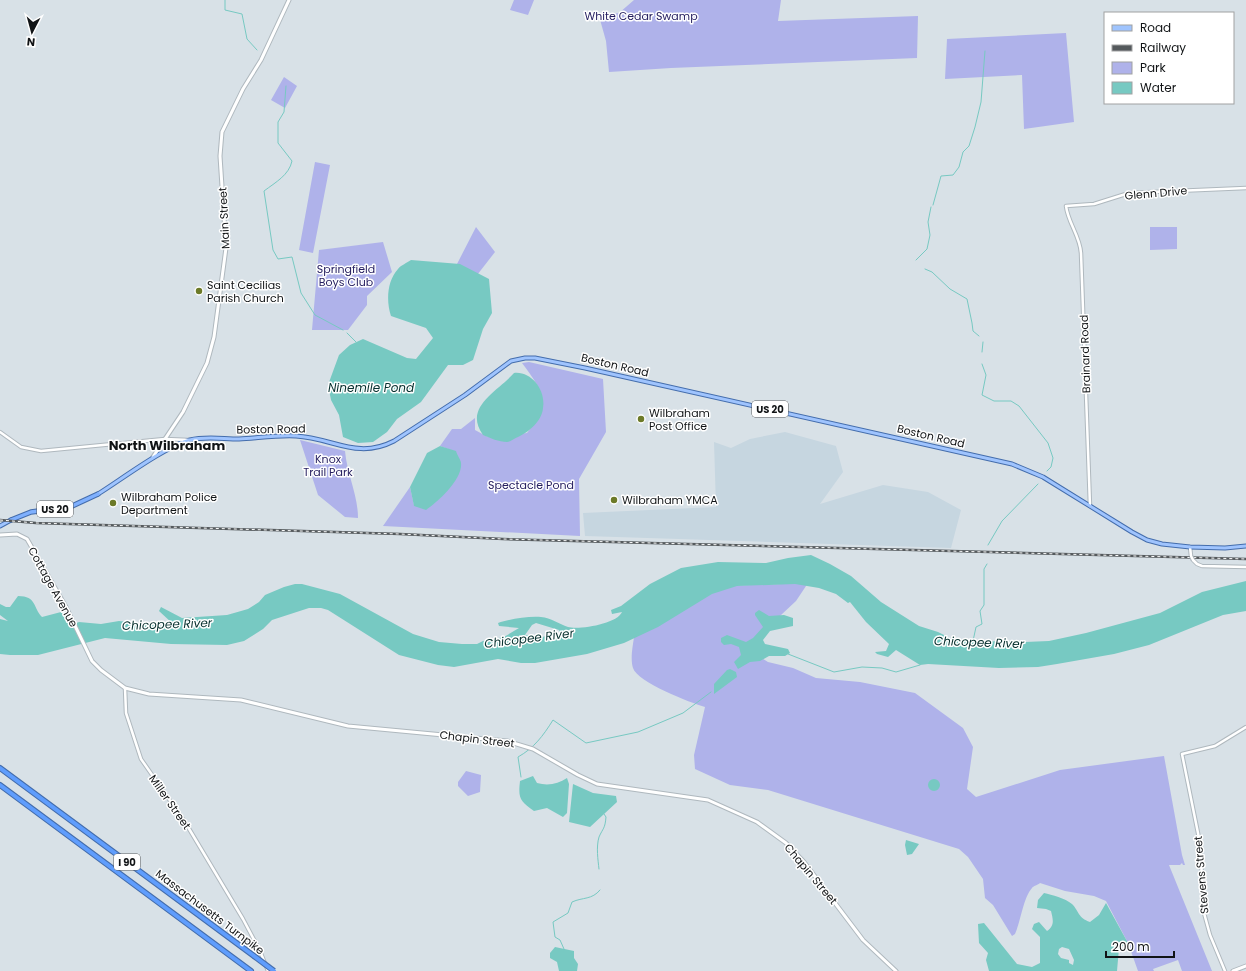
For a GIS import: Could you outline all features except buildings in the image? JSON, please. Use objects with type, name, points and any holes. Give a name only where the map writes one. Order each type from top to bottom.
[{"type":"highway","name":"Boston Road","points":[[11,520],[31,512],[70,507],[98,494]]},
{"type":"highway","name":"Massachusetts Turnpike","points":[[0,768],[274,971]]},
{"type":"highway","name":"Massachusetts Turnpike","points":[[0,785],[251,971]]},
{"type":"main road","name":"Main Street","points":[[152,460],[192,395],[207,363],[214,337],[227,243],[220,156],[222,132],[243,89],[264,54],[289,0]]},
{"type":"main road","name":"Boston Road","points":[[98,494],[152,460],[190,440],[296,436],[316,439],[350,449],[377,448],[394,441],[466,395],[508,363],[520,358],[535,358],[1008,463],[1042,476],[1148,540],[1162,544],[1190,547],[1225,548],[1246,546]]},
{"type":"main road","name":"Boston Road","points":[[0,526],[11,520]]},
{"type":"main road","name":"Cottage Avenue","points":[[1,535],[20,535],[27,540],[70,614],[84,645],[97,667],[125,688]]},
{"type":"main road","name":"Chapin Street","points":[[125,688],[150,694],[241,700],[348,726],[507,741],[531,748],[597,784],[708,800],[756,822],[777,835],[794,850],[863,940],[896,971]]},
{"type":"main road","points":[[1233,971],[1246,966]]},
{"type":"street","name":"Glenn Drive","points":[[1066,206],[1094,204],[1128,193],[1246,188]]},
{"type":"street","name":"Brainard Road","points":[[1066,206],[1070,221],[1079,240],[1082,253],[1090,506]]},
{"type":"street","points":[[0,432],[24,449],[41,451],[165,439],[190,440]]},
{"type":"street","points":[[1190,547],[1193,560],[1202,566],[1246,567]]},
{"type":"street","name":"Miller Street","points":[[125,688],[126,713],[142,761],[185,822],[217,878],[243,919],[260,951],[268,971]]},
{"type":"street","name":"Stevens Street","points":[[1225,971],[1210,935],[1204,913],[1200,843],[1182,754],[1215,746],[1246,727]]},
{"type":"shaded area","points":[[785,432],[836,446],[843,472],[820,504],[883,485],[928,492],[961,510],[951,548],[585,536],[583,513],[716,507],[714,442],[731,448],[750,439]]},
{"type":"green space","points":[[514,0],[534,0],[528,15],[510,10]]},
{"type":"green space","name":"White Cedar Swamp","points":[[634,0],[781,0],[778,21],[918,16],[917,58],[609,72],[606,41],[599,16],[619,13]]},
{"type":"green space","points":[[1066,33],[1074,122],[1024,129],[1022,75],[945,79],[947,39]]},
{"type":"green space","points":[[284,77],[297,86],[285,108],[271,100]]},
{"type":"green space","points":[[315,162],[330,165],[313,253],[299,250]]},
{"type":"green space","points":[[476,227],[495,252],[474,279],[457,264]]},
{"type":"green space","points":[[1150,227],[1177,227],[1177,249],[1150,250]]},
{"type":"green space","name":"Springfield Boys Club","points":[[383,242],[392,272],[367,296],[367,305],[348,330],[312,330],[319,250]]},
{"type":"green space","name":"Spectacle Pond","points":[[529,362],[603,379],[606,432],[579,479],[580,536],[383,526],[410,487],[414,505],[439,499],[444,493],[456,452],[440,446],[452,429],[461,429],[475,418],[475,430],[488,437],[527,433],[535,423],[542,405],[542,397],[539,390],[522,363]]},
{"type":"green space","name":"Knox Trail Park","points":[[300,440],[345,451],[358,509],[358,518],[345,517],[318,495]]},
{"type":"green space","points":[[808,583],[796,601],[766,629],[755,654],[768,662],[793,668],[816,678],[860,682],[915,693],[963,728],[973,747],[967,789],[976,797],[1060,770],[1164,756],[1185,865],[1182,863],[1180,865],[1169,865],[1212,971],[1182,971],[1178,960],[1153,969],[1154,971],[1138,971],[1128,943],[1106,901],[1094,896],[1065,891],[1040,883],[1033,887],[1029,892],[1017,929],[1015,934],[1012,936],[993,905],[985,898],[983,879],[968,857],[959,849],[768,790],[730,785],[695,769],[694,755],[705,707],[665,691],[637,674],[633,668],[632,660],[634,637],[725,586]]},
{"type":"green space","points":[[466,771],[481,775],[480,792],[468,796],[458,786],[458,782]]},
{"type":"water","name":"Ninemile Pond","points":[[411,260],[460,264],[489,279],[492,313],[483,329],[473,360],[463,365],[448,365],[421,402],[397,419],[387,432],[373,442],[358,443],[343,437],[339,415],[331,400],[328,385],[339,355],[350,345],[363,339],[407,358],[416,359],[433,338],[426,328],[391,316],[389,310],[388,291],[394,274],[402,265]]},
{"type":"water","points":[[514,373],[527,375],[536,383],[542,395],[542,413],[538,422],[522,435],[507,442],[495,440],[483,435],[478,425],[477,416],[480,408],[491,394]]},
{"type":"water","points":[[440,446],[456,451],[461,462],[461,469],[449,490],[426,510],[414,506],[410,487],[427,453]]},
{"type":"water","name":"Chicopee River","points":[[811,555],[851,576],[881,602],[919,626],[938,632],[950,638],[973,641],[1049,641],[1086,633],[1160,613],[1202,592],[1246,581],[1246,611],[1223,615],[1149,645],[1114,654],[1038,667],[999,668],[928,664],[920,665],[896,650],[888,657],[877,654],[875,652],[886,651],[889,644],[866,622],[850,602],[848,603],[836,594],[819,588],[795,584],[737,586],[712,594],[658,627],[624,643],[587,654],[535,663],[521,663],[498,659],[454,667],[438,665],[399,655],[328,610],[321,608],[309,608],[272,620],[263,629],[244,641],[227,645],[171,644],[105,638],[38,655],[0,654],[0,619],[8,621],[0,615],[0,604],[10,607],[18,596],[32,600],[42,617],[61,612],[67,616],[71,625],[79,622],[101,624],[119,621],[163,626],[172,623],[159,611],[161,607],[182,618],[227,615],[248,609],[259,602],[265,595],[284,587],[302,584],[340,594],[413,634],[439,642],[477,644],[483,641],[504,637],[519,628],[499,626],[498,623],[519,618],[545,618],[573,628],[589,627],[606,623],[619,616],[622,612],[612,614],[611,610],[621,606],[650,584],[681,568],[718,562],[766,563]],"holes":[[[536,623],[559,630],[560,633],[542,637],[525,635],[532,625]]]},
{"type":"water","points":[[759,610],[769,616],[784,615],[793,618],[793,626],[770,631],[763,640],[765,644],[788,649],[790,653],[785,656],[769,656],[760,661],[750,662],[738,669],[734,662],[741,655],[739,647],[731,644],[724,645],[721,642],[721,638],[727,635],[746,642],[753,638],[763,627],[755,615],[755,613]]},
{"type":"water","points":[[730,669],[736,672],[737,677],[714,694],[714,684],[727,670]]},
{"type":"water","points":[[533,776],[537,783],[545,784],[560,782],[567,778],[569,784],[567,813],[563,817],[547,808],[534,811],[523,802],[519,792],[520,781]]},
{"type":"water","points":[[932,779],[936,779],[940,785],[936,791],[932,791],[928,787],[928,783]]},
{"type":"water","points":[[573,784],[593,793],[616,796],[617,802],[590,827],[569,822]]},
{"type":"water","points":[[906,840],[919,844],[912,854],[907,855],[905,845]]},
{"type":"water","points":[[1044,893],[1062,898],[1072,904],[1083,918],[1090,922],[1099,915],[1106,903],[1128,943],[1119,948],[1117,971],[989,971],[986,960],[988,953],[979,943],[978,924],[984,923],[1017,964],[1032,967],[1040,963],[1040,937],[1032,929],[1034,924],[1039,922],[1047,931],[1050,929],[1053,920],[1051,911],[1037,908],[1038,900]],"holes":[[[1062,947],[1069,949],[1074,960],[1073,965],[1069,963],[1069,960],[1061,958],[1058,954],[1059,949]]]},
{"type":"water","points":[[555,947],[574,951],[574,958],[578,964],[577,971],[559,971],[557,962],[550,958],[550,953]]},
{"type":"waterway","points":[[225,0],[225,10],[242,14],[247,39],[257,50]]},
{"type":"waterway","points":[[933,205],[941,176],[953,175],[959,167],[963,152],[969,146],[981,102],[985,51]]},
{"type":"waterway","points":[[286,86],[284,112],[278,122],[278,143],[292,161],[285,174],[264,191],[273,250],[278,259],[292,257],[301,293],[315,315],[343,330]]},
{"type":"waterway","points":[[916,260],[927,249],[930,235],[928,222],[931,207]]},
{"type":"waterway","points":[[925,269],[932,272],[950,289],[967,299],[973,331],[979,336]]},
{"type":"waterway","points":[[347,333],[356,342]]},
{"type":"waterway","points":[[982,352],[983,342]]},
{"type":"waterway","points":[[982,364],[986,375],[982,395],[994,401],[1011,401],[1019,406],[1048,443],[1053,458],[1051,467],[1047,471]]},
{"type":"waterway","points":[[988,545],[1002,521],[1038,484]]},
{"type":"waterway","name":"Chicopee River","points":[[973,641],[976,627],[982,624],[980,611],[984,605],[984,569],[987,564]]},
{"type":"waterway","points":[[788,654],[834,672],[862,667],[882,668],[896,672],[920,665]]},
{"type":"waterway","points":[[521,777],[518,757],[529,750],[538,741],[553,720],[586,743],[638,732],[683,713],[711,692]]},
{"type":"waterway","points":[[599,869],[598,845],[599,837],[605,824],[606,817],[604,814]]},
{"type":"waterway","points":[[564,949],[560,940],[555,937],[553,922],[568,913],[572,902],[591,897],[600,890]]},
{"type":"railway","points":[[0,520],[36,523],[400,534],[503,539],[1246,559]]},
{"type":"place","name":"Saint Cecilias Parish Church","points":[[199,291]]},
{"type":"place","name":"Wilbraham Post Office","points":[[641,419]]},
{"type":"place","name":"Wilbraham YMCA","points":[[614,500]]},
{"type":"place","name":"Wilbraham Police Department","points":[[113,503]]},
{"type":"district","name":"North Wilbraham","points":[[167,445]]}]
